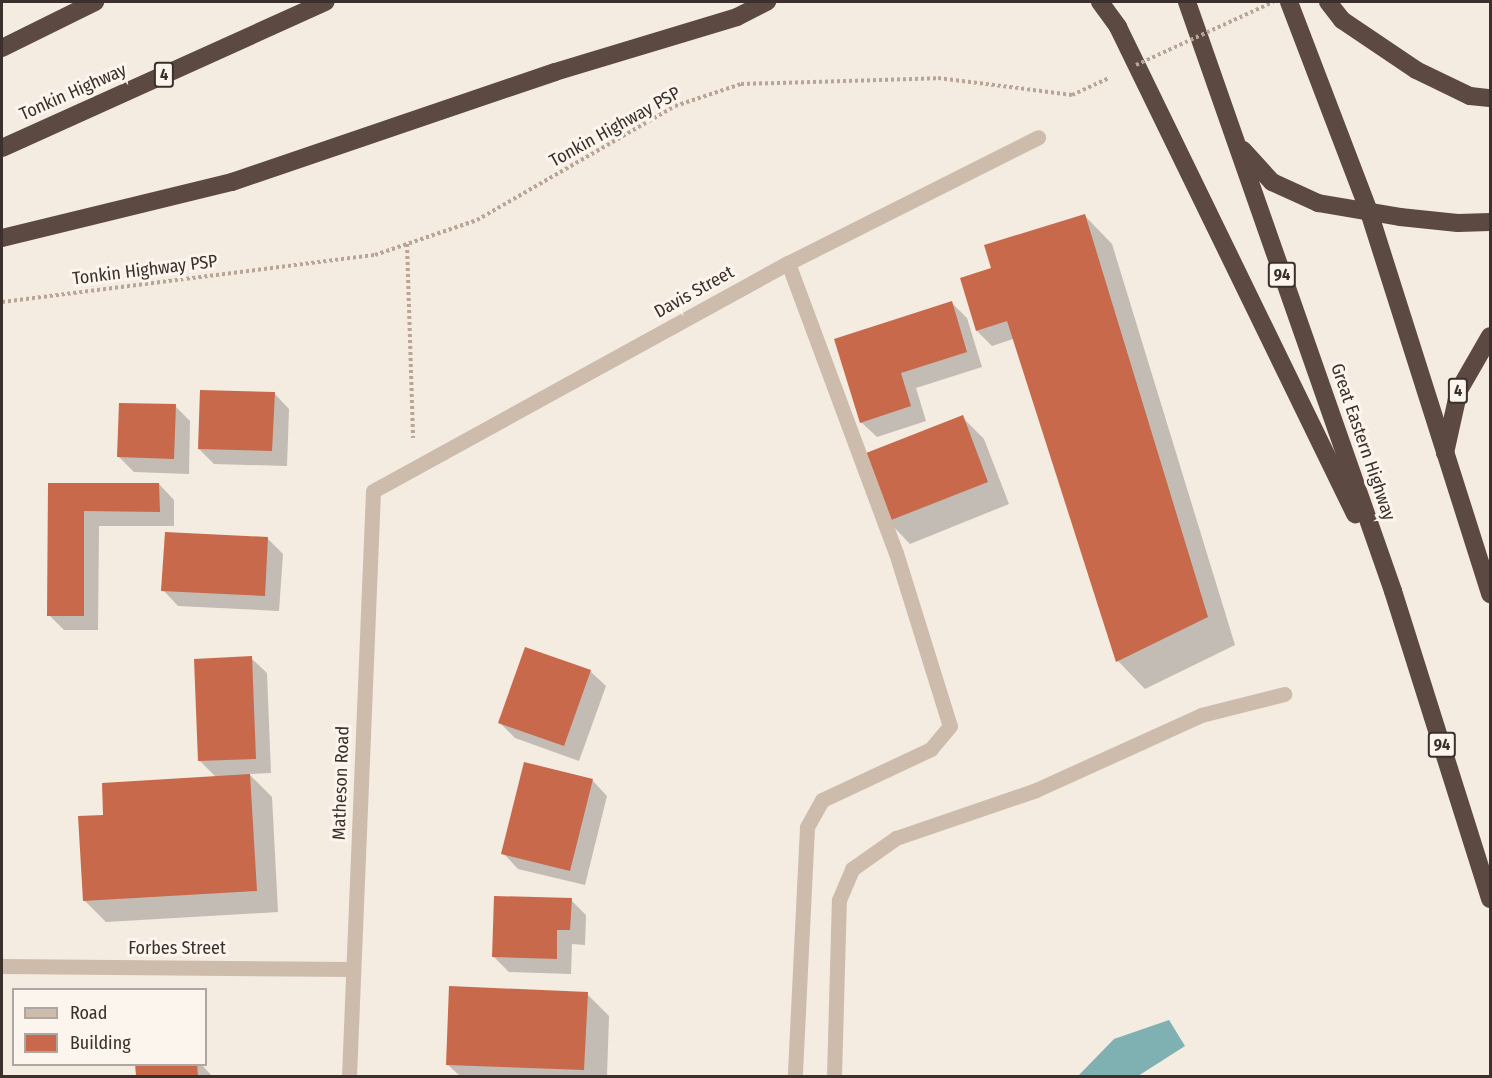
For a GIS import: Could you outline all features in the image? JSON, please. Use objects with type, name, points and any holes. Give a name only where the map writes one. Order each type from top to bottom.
[{"type":"highway","points":[[2,48],[95,2]]},
{"type":"highway","name":"Tonkin Highway","points":[[2,148],[326,2]]},
{"type":"highway","points":[[2,238],[232,182],[555,72],[737,16],[766,2]]},
{"type":"highway","points":[[1100,2],[1118,27],[1132,67],[1393,591]]},
{"type":"highway","name":"Great Eastern Highway","points":[[1187,2],[1393,591],[1491,900]]},
{"type":"highway","points":[[1289,2],[1369,212],[1491,594]]},
{"type":"highway","points":[[1328,2],[1342,20],[1416,70],[1470,96],[1491,98]]},
{"type":"highway","points":[[1237,142],[1272,182],[1317,203],[1458,223],[1491,222]]},
{"type":"highway","name":"4","points":[[1445,454],[1459,390],[1491,336]]},
{"type":"street","name":"Davis Street","points":[[373,491],[788,263],[1038,137]]},
{"type":"street","points":[[788,263],[896,553],[950,726],[931,748],[822,800],[807,827],[795,1077]]},
{"type":"street","name":"Matheson Road","points":[[349,1077],[373,491]]},
{"type":"street","points":[[834,1077],[839,900],[852,869],[896,838],[1036,790],[1201,715],[1284,694]]},
{"type":"street","name":"Forbes Street","points":[[2,966],[353,969]]},
{"type":"path","points":[[1132,67],[1273,2]]},
{"type":"path","name":"Tonkin Highway PSP","points":[[2,302],[375,255],[477,220],[675,106],[741,84],[938,78],[1072,95],[1111,76]]},
{"type":"path","points":[[407,244],[414,469]]},
{"type":"water","points":[[1169,1020],[1185,1046],[1138,1076],[1078,1076],[1114,1039]]},
{"type":"building","points":[[1085,214],[1208,617],[1116,662],[1007,321],[976,331],[960,278],[991,268],[984,245]]},
{"type":"building","points":[[952,301],[967,352],[901,373],[911,406],[860,423],[834,339]]},
{"type":"building","points":[[200,390],[275,392],[272,451],[198,449]]},
{"type":"building","points":[[119,403],[176,404],[174,459],[117,457]]},
{"type":"building","points":[[963,415],[988,482],[886,522],[861,455]]},
{"type":"building","points":[[48,483],[159,483],[160,512],[84,511],[84,616],[47,616]]},
{"type":"building","points":[[165,532],[268,537],[265,596],[161,591]]},
{"type":"building","points":[[525,647],[591,670],[564,746],[498,723]]},
{"type":"building","points":[[252,656],[256,759],[198,761],[194,659]]},
{"type":"building","points":[[524,762],[593,779],[570,871],[501,854]]},
{"type":"building","points":[[250,774],[257,891],[83,901],[78,816],[103,815],[102,783]]},
{"type":"building","points":[[494,896],[572,898],[570,930],[557,930],[557,959],[492,957]]},
{"type":"building","points":[[449,986],[588,992],[584,1070],[446,1065]]},
{"type":"building","points":[[135,1066],[197,1066],[198,1076],[136,1076]]}]
